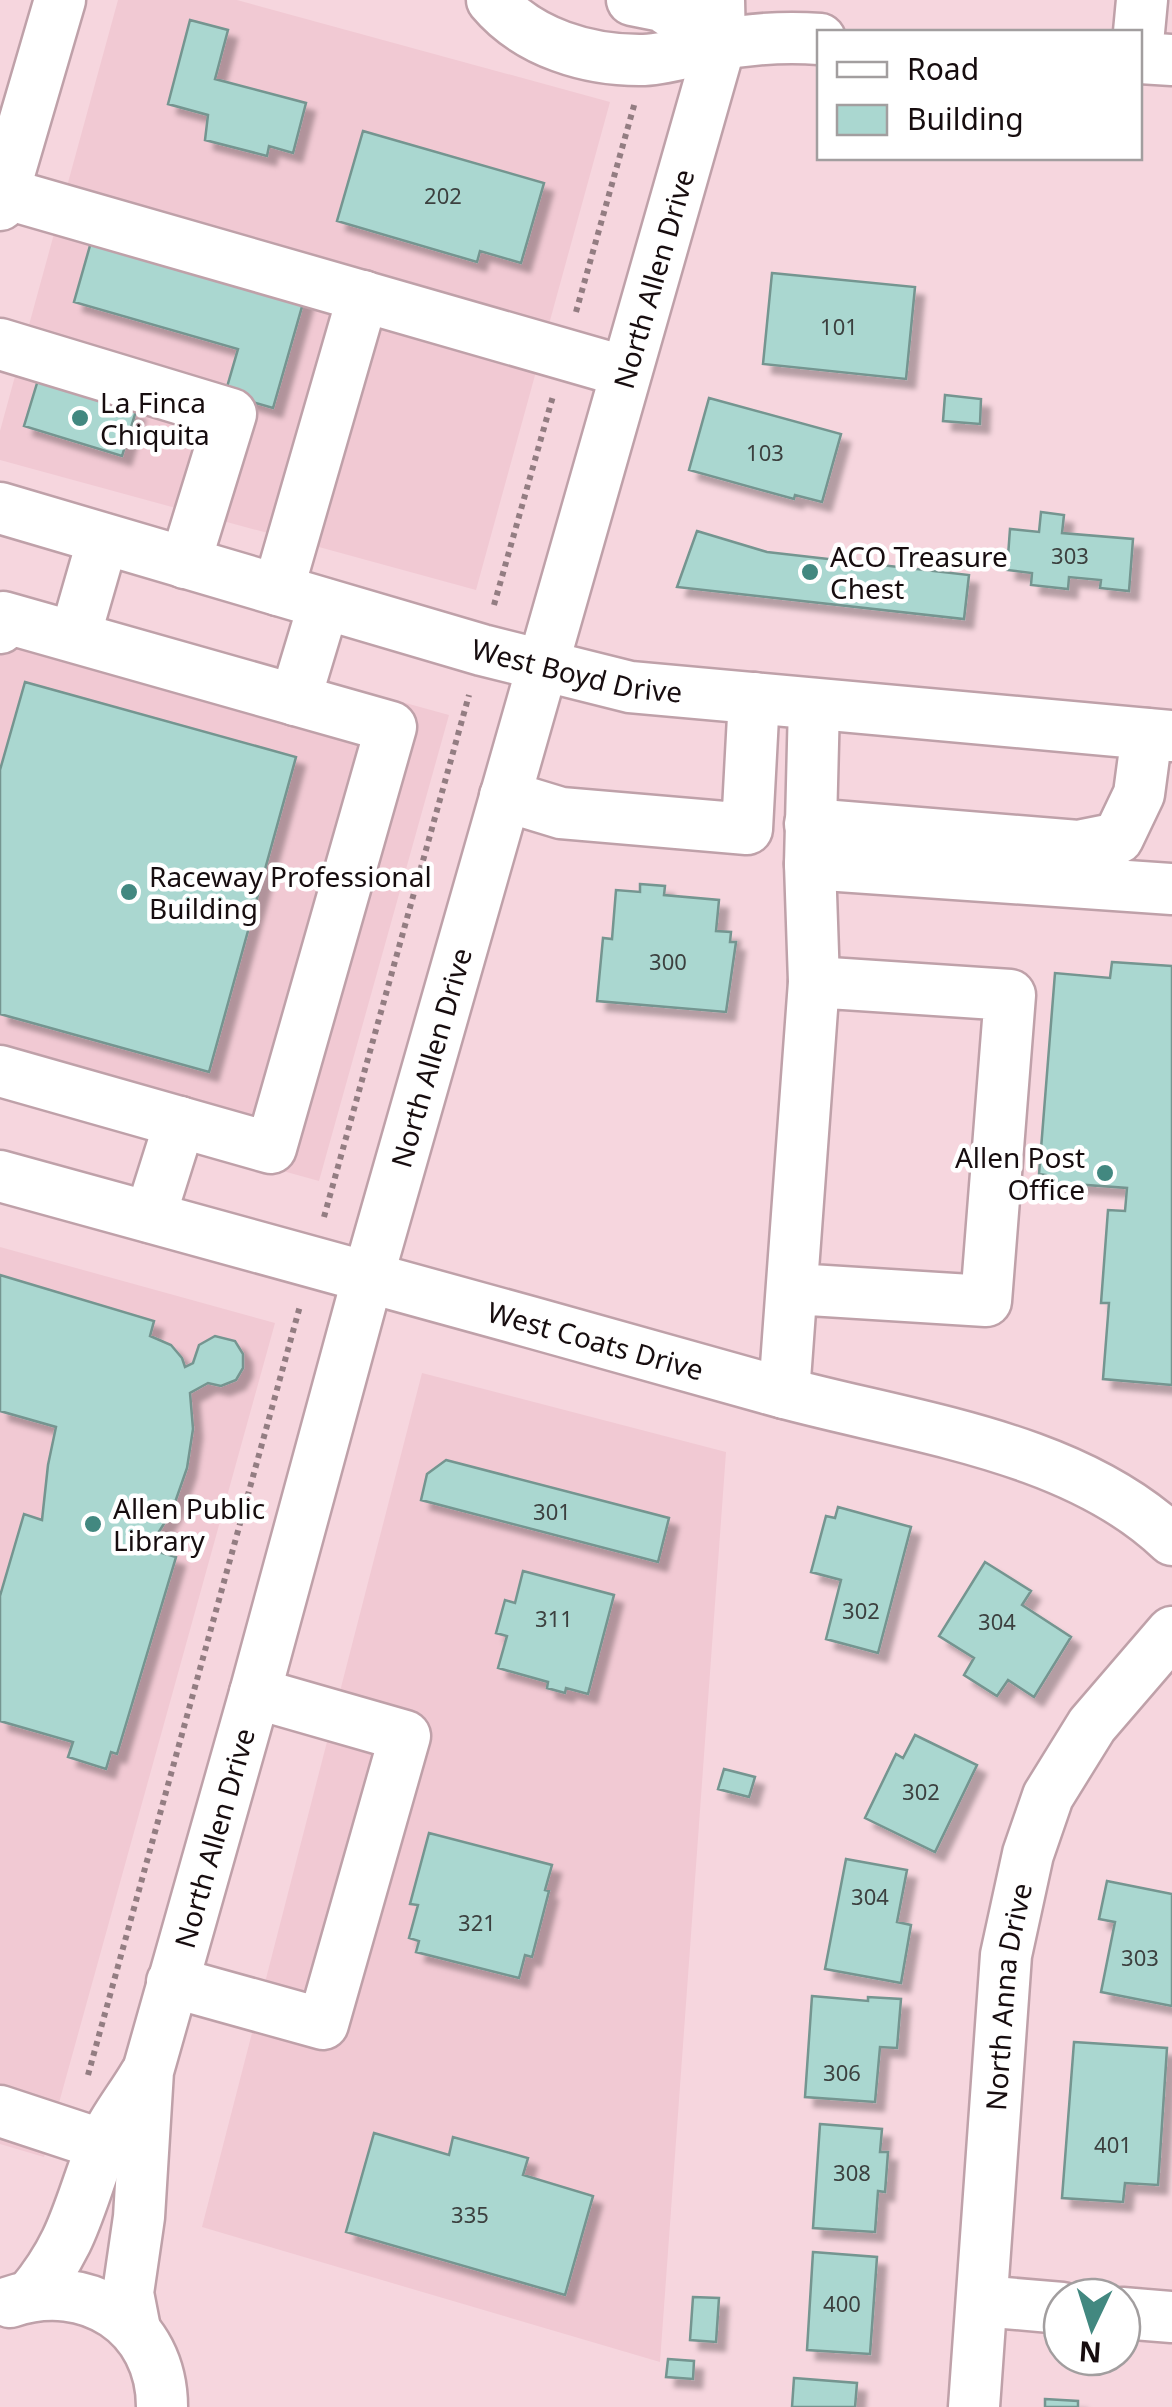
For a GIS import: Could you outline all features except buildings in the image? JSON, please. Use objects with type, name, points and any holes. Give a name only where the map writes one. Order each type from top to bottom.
[{"type":"street","points":[[60,0],[1,197],[626,372]]},
{"type":"street","points":[[492,0],[509,20],[534,37],[600,56],[646,60],[719,22]]},
{"type":"street","points":[[632,0],[782,36],[817,38]]},
{"type":"street","name":"North Allen Drive","points":[[134,2329],[128,2293],[139,2216],[148,2071],[368,1276],[626,372],[719,22],[750,0]]},
{"type":"street","points":[[1140,30],[1142,0]]},
{"type":"street","points":[[1142,58],[1172,60]]},
{"type":"street","points":[[295,700],[301,597],[363,296]]},
{"type":"street","points":[[0,344],[231,414],[185,564]]},
{"type":"street","name":"West Boyd Drive","points":[[0,508],[482,650],[630,687],[1160,735]]},
{"type":"street","points":[[75,636],[103,539]]},
{"type":"street","points":[[0,628],[3,617],[391,726],[271,1148],[0,1071]]},
{"type":"street","points":[[505,796],[561,813],[747,829],[754,698]]},
{"type":"street","points":[[784,1394],[814,982],[810,844],[814,704]]},
{"type":"street","points":[[810,844],[1078,846],[1118,838],[1160,735]]},
{"type":"street","points":[[810,844],[1172,889]]},
{"type":"street","points":[[794,1289],[986,1301],[1010,995],[814,982]]},
{"type":"street","points":[[150,1217],[180,1122]]},
{"type":"street","name":"West Coats Drive","points":[[0,1176],[784,1394],[1005,1450],[1093,1484],[1152,1521],[1172,1540]]},
{"type":"street","name":"North Anna Drive","points":[[974,2407],[1006,1955],[1028,1854],[1048,1796],[1092,1725],[1172,1632]]},
{"type":"street","points":[[172,1982],[323,2024],[404,1736],[255,1693]]},
{"type":"street","name":"North Allen Drive","points":[[16,2300],[56,2265],[67,2242],[88,2140],[148,2071]]},
{"type":"street","points":[[0,2112],[88,2140]]},
{"type":"street","points":[[16,2300],[60,2293],[88,2298],[113,2311],[134,2329],[150,2351],[159,2376],[163,2406]]},
{"type":"street","points":[[982,2302],[1042,2306]]},
{"type":"street","points":[[1142,2315],[1172,2317]]},
{"type":"path","points":[[88,2140],[130,1916],[646,60]]},
{"type":"shaded area","points":[[118,0],[237,0],[610,102],[476,590],[0,460],[0,431]]},
{"type":"shaded area","points":[[0,591],[449,715],[319,1181],[0,1093]]},
{"type":"shaded area","points":[[0,1247],[275,1323],[44,2157],[0,2144]]},
{"type":"shaded area","points":[[422,1373],[726,1452],[660,2362],[202,2227]]},
{"type":"place","name":"La Finca Chiquita","points":[[80,418]]},
{"type":"place","name":"ACO Treasure Chest","points":[[810,572]]},
{"type":"place","name":"Raceway Professional Building","points":[[129,892]]},
{"type":"place","name":"Allen Post Office","points":[[1105,1173]]},
{"type":"place","name":"Allen Public Library","points":[[93,1524]]}]
